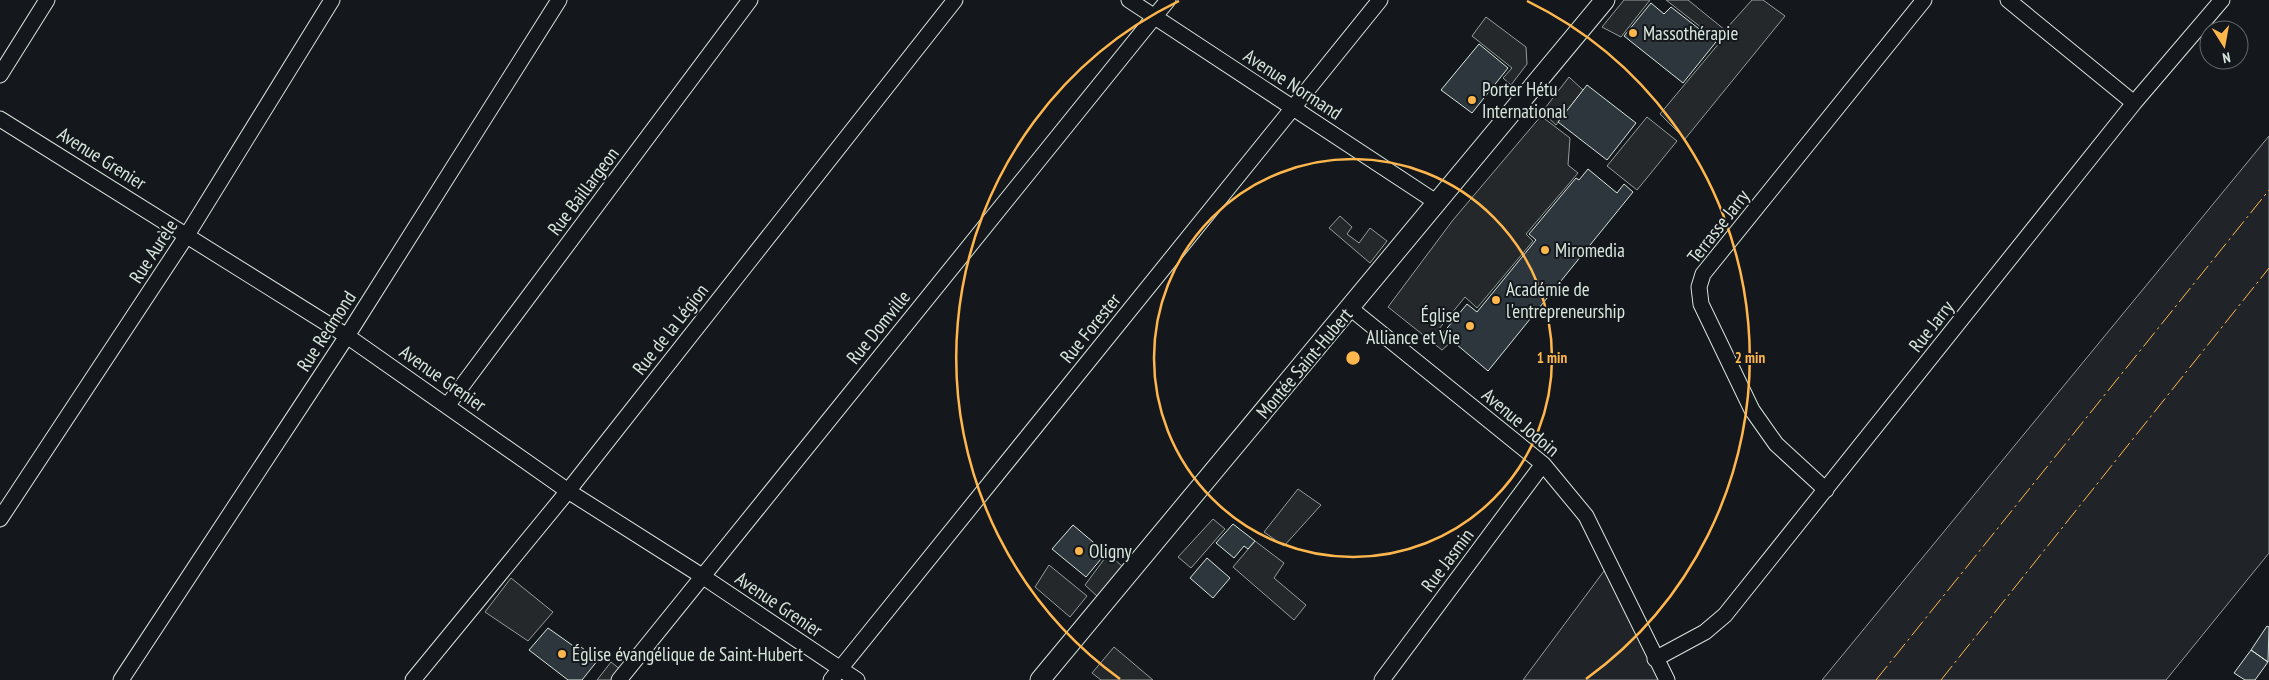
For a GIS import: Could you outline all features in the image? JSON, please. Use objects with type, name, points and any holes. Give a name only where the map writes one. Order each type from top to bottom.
[{"type":"street","points":[[0,75],[47,0]]},
{"type":"street","name":"Rue Aurèle","points":[[0,519],[187,235],[332,0]]},
{"type":"street","name":"Rue Redmond","points":[[121,680],[348,336],[559,0]]},
{"type":"street","name":"Rue Baillargeon","points":[[447,406],[750,0]]},
{"type":"street","name":"Rue de la Légion","points":[[413,680],[568,491],[954,0]]},
{"type":"street","name":"Avenue Normand","points":[[1129,0],[1436,202]]},
{"type":"street","name":"Rue Domville","points":[[619,680],[1168,0]]},
{"type":"street","name":"Rue Forester","points":[[835,674],[1380,0]]},
{"type":"street","name":"Montée Saint-Hubert","points":[[1040,680],[1605,0]]},
{"type":"street","name":"Terrasse Jarry","points":[[1826,490],[1776,444],[1752,410],[1701,304],[1699,287],[1704,274],[1924,0]]},
{"type":"street","points":[[2008,0],[2134,103]]},
{"type":"street","name":"Rue Jarry","points":[[1655,659],[1706,632],[1725,615],[2134,103],[2222,0]]},
{"type":"street","name":"Avenue Grenier","points":[[0,119],[348,336],[568,491],[702,576],[835,674],[857,680]]},
{"type":"street","name":"Avenue Jodoin","points":[[1350,308],[1543,464],[1586,516],[1667,680]]},
{"type":"street","name":"Rue Jasmin","points":[[1382,680],[1543,464]]},
{"type":"shaded area","points":[[1624,0],[1650,0],[1621,37],[1602,27]]},
{"type":"shaded area","points":[[1666,0],[1688,0],[1725,30],[1752,0],[1763,0],[1785,16],[1685,139],[1660,114],[1720,42]]},
{"type":"shaded area","points":[[1486,17],[1526,47],[1527,64],[1511,85],[1503,78],[1512,68],[1472,36]]},
{"type":"shaded area","points":[[1569,77],[1583,90],[1556,125],[1542,112]]},
{"type":"shaded area","points":[[1541,116],[1570,138],[1568,165],[1578,173],[1526,234],[1533,241],[1477,308],[1465,297],[1438,330],[1450,343],[1442,350],[1388,307],[1453,220]]},
{"type":"shaded area","points":[[1647,117],[1677,141],[1637,190],[1607,166]]},
{"type":"shaded area","points":[[2269,136],[2269,553],[2166,680],[1822,680]]},
{"type":"shaded area","points":[[1340,216],[1352,227],[1347,234],[1359,243],[1370,228],[1387,241],[1370,263],[1329,228]]},
{"type":"shaded area","points":[[1298,489],[1321,505],[1284,546],[1264,532]]},
{"type":"shaded area","points":[[1213,519],[1225,529],[1191,568],[1178,557]]},
{"type":"shaded area","points":[[1255,541],[1284,563],[1274,578],[1306,605],[1294,620],[1233,567]]},
{"type":"shaded area","points":[[1108,554],[1122,566],[1098,597],[1085,585]]},
{"type":"shaded area","points":[[1049,565],[1087,596],[1070,617],[1035,587]]},
{"type":"shaded area","points":[[1607,567],[1663,680],[1523,680]]},
{"type":"shaded area","points":[[511,578],[553,612],[528,641],[485,612]]},
{"type":"shaded area","points":[[1114,647],[1153,680],[1101,680],[1092,673]]},
{"type":"shaded area","points":[[611,662],[621,670],[613,680],[597,680]]},
{"type":"building","points":[[1651,3],[1664,14],[1671,7],[1716,42],[1683,83],[1624,36]]},
{"type":"building","points":[[1479,44],[1508,68],[1472,113],[1441,90]]},
{"type":"building","points":[[1587,85],[1636,123],[1607,160],[1558,122]]},
{"type":"building","points":[[1588,169],[1617,193],[1624,184],[1633,192],[1488,371],[1443,333],[1467,304],[1477,312],[1536,240],[1529,234],[1576,178],[1579,180]]},
{"type":"building","points":[[1233,524],[1255,541],[1248,549],[1244,546],[1234,558],[1216,543]]},
{"type":"building","name":"Oligny","points":[[1073,525],[1106,553],[1086,577],[1052,549]]},
{"type":"building","points":[[1207,558],[1230,578],[1213,598],[1190,578]]},
{"type":"building","points":[[2267,626],[2269,627],[2268,662],[2251,650]]},
{"type":"building","name":"Église évangélique de Saint-Hubert","points":[[548,628],[579,650],[581,647],[598,660],[582,680],[568,680],[529,650]]},
{"type":"building","points":[[2251,650],[2268,662],[2255,680],[2245,680],[2234,673]]},
{"type":"power","points":[[1876,680],[2269,190]]},
{"type":"power","points":[[1941,680],[2269,268]]},
{"type":"place","name":"Massothérapie","points":[[1633,33]]},
{"type":"place","name":"Porter Hétu International","points":[[1472,100]]},
{"type":"place","name":"Miromedia","points":[[1545,250]]},
{"type":"place","name":"Académie de l'entrepreneurship","points":[[1496,300]]},
{"type":"place","name":"Église Alliance et Vie","points":[[1470,326]]},
{"type":"place","name":"Oligny","points":[[1079,551]]},
{"type":"place","name":"Église évangélique de Saint-Hubert","points":[[562,654]]}]
